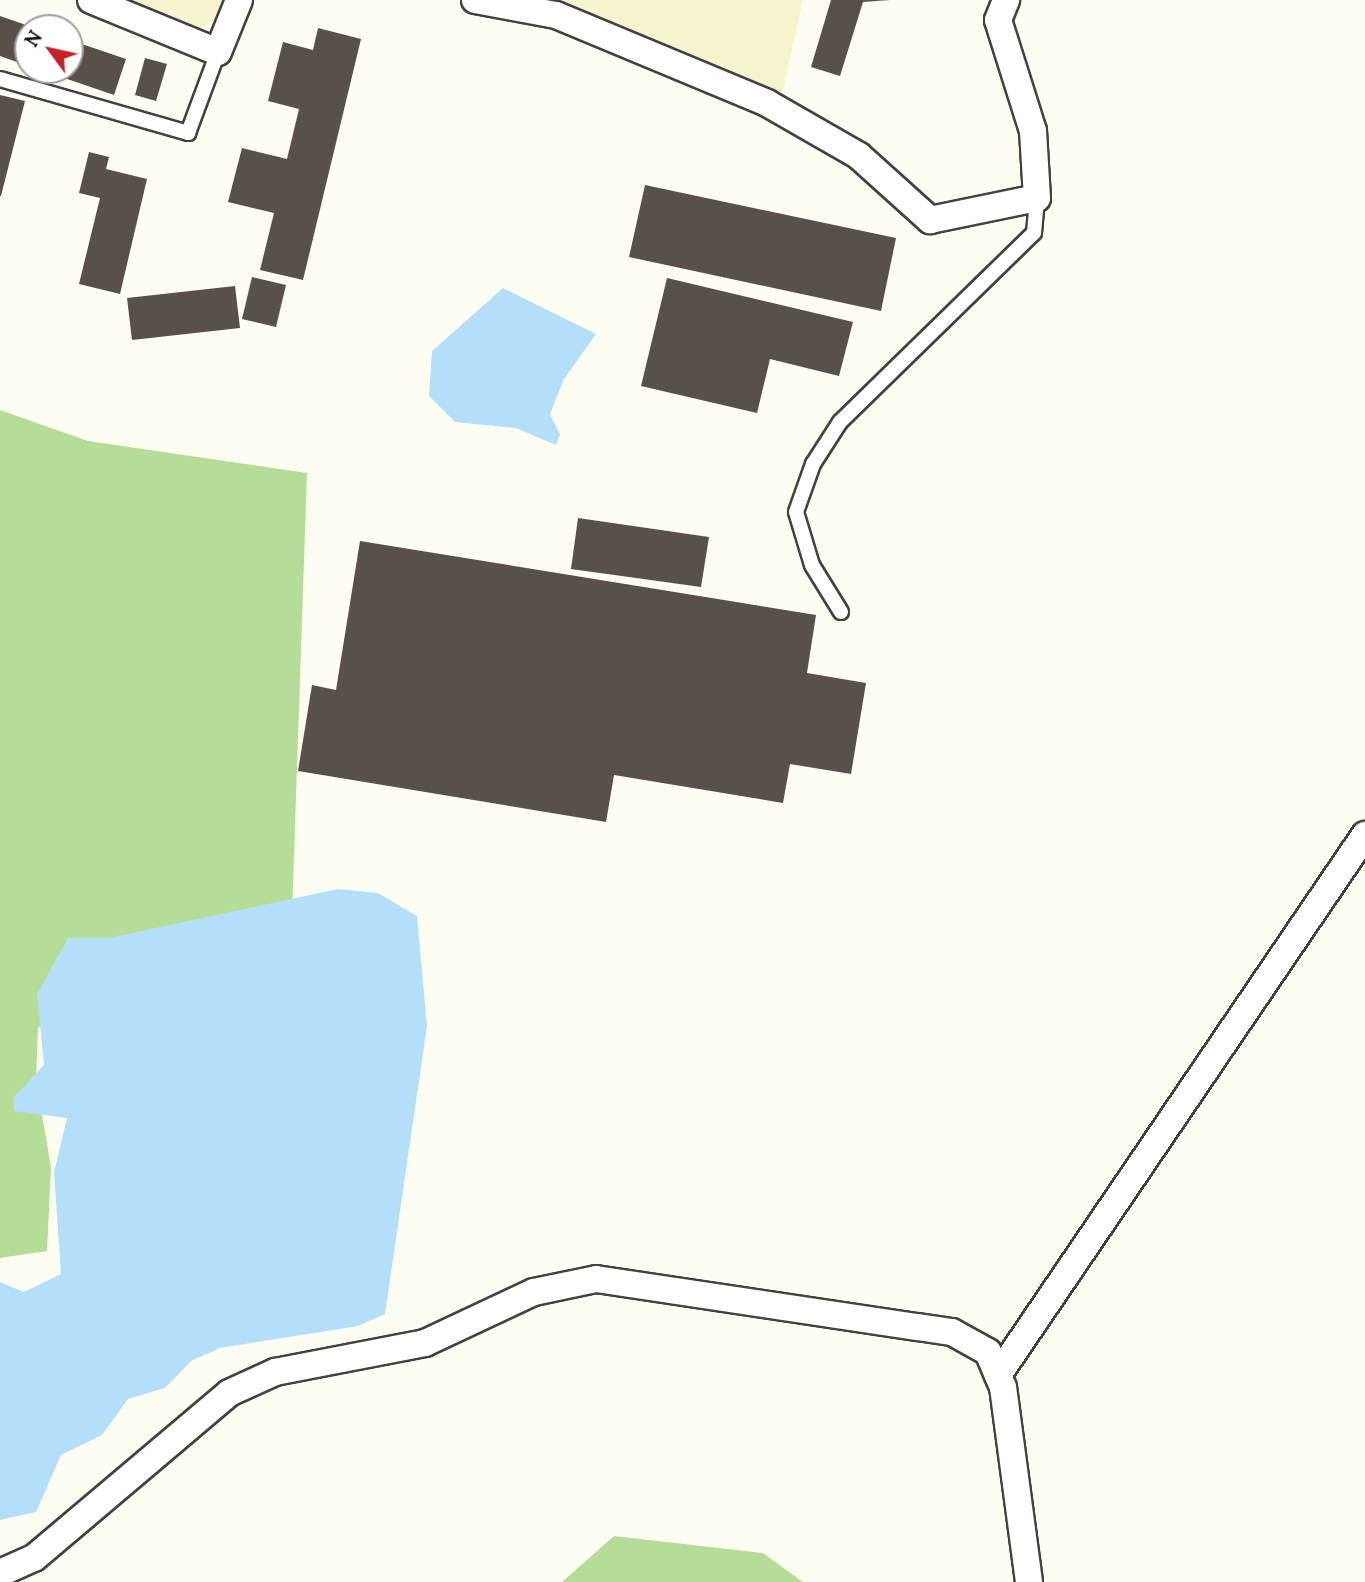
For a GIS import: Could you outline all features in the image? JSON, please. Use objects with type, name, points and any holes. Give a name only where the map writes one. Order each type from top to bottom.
[{"type":"street","points":[[91,0],[218,52],[239,0]]},
{"type":"street","points":[[475,0],[556,15],[767,103],[859,156],[930,219],[1037,198],[1033,131],[998,20],[1006,0]]},
{"type":"street","points":[[998,1374],[1362,845]]},
{"type":"street","points":[[0,1573],[34,1558],[229,1393],[275,1372],[425,1343],[534,1292],[596,1279],[952,1332],[988,1352],[998,1374],[1029,1582]]},
{"type":"lane","points":[[0,79],[188,133],[218,52]]},
{"type":"lane","points":[[841,611],[812,565],[796,512],[813,464],[840,422],[1034,233],[1037,198]]},
{"type":"shaded area","points":[[112,0],[222,0],[215,20],[196,30]]},
{"type":"shaded area","points":[[561,0],[803,0],[781,99]]},
{"type":"green space","points":[[0,410],[88,441],[307,473],[292,914],[66,1000],[38,1028],[36,1079],[51,1167],[47,1251],[0,1258]]},
{"type":"green space","points":[[614,1536],[763,1553],[803,1582],[562,1582]]},
{"type":"water","points":[[503,288],[596,334],[564,379],[550,414],[560,435],[556,445],[516,428],[455,422],[429,396],[432,351]]},
{"type":"water","points":[[338,889],[378,893],[417,916],[427,1026],[385,1314],[358,1326],[220,1348],[191,1361],[165,1388],[128,1399],[102,1435],[61,1455],[36,1512],[0,1520],[0,1282],[24,1292],[61,1274],[54,1172],[67,1118],[14,1111],[14,1097],[44,1065],[37,994],[68,938],[109,938]]},
{"type":"building","points":[[831,0],[890,0],[863,2],[840,76],[811,67]]},
{"type":"building","points":[[0,16],[14,21],[14,61],[0,56]]},
{"type":"building","points":[[318,28],[361,39],[303,280],[260,270],[274,213],[228,202],[242,148],[287,159],[299,109],[268,101],[283,42],[313,50]]},
{"type":"building","points":[[84,45],[126,59],[114,95],[82,84],[84,84]]},
{"type":"building","points":[[145,58],[167,64],[156,101],[135,95]]},
{"type":"building","points":[[0,95],[25,101],[1,196],[0,196]]},
{"type":"building","points":[[89,152],[109,157],[106,169],[147,179],[120,294],[79,284],[100,198],[79,193]]},
{"type":"building","points":[[645,185],[896,238],[881,311],[629,257]]},
{"type":"building","points":[[252,277],[286,285],[276,327],[242,319]]},
{"type":"building","points":[[667,278],[853,322],[839,376],[770,359],[757,413],[641,386]]},
{"type":"building","points":[[235,286],[240,328],[132,340],[127,298]]},
{"type":"building","points":[[578,518],[709,537],[701,587],[571,569]]},
{"type":"building","points":[[360,541],[816,615],[807,673],[866,683],[851,774],[790,764],[783,803],[614,775],[606,822],[298,771],[312,685],[336,690]]}]
